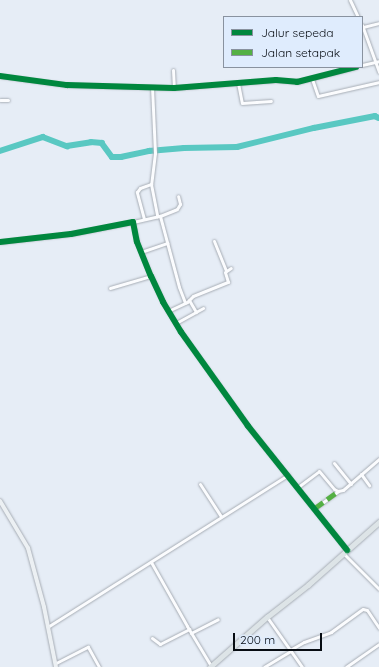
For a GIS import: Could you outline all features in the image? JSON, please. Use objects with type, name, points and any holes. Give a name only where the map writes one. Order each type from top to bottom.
[{"type":"main road","points":[[211,666],[267,617],[308,585],[379,522]]},
{"type":"street","points":[[350,0],[358,16]]},
{"type":"street","points":[[379,23],[363,26],[377,61],[379,72]]},
{"type":"street","points":[[363,66],[377,61]]},
{"type":"street","points":[[0,76],[67,85],[174,88],[276,80],[297,82],[352,68]]},
{"type":"street","points":[[173,70],[174,88]]},
{"type":"street","points":[[312,79],[318,96],[379,82]]},
{"type":"street","points":[[238,83],[242,103],[271,101]]},
{"type":"street","points":[[152,87],[155,153],[151,184],[158,216],[185,303]]},
{"type":"street","points":[[0,100],[8,100]]},
{"type":"street","points":[[144,219],[137,192],[140,188],[151,184]]},
{"type":"street","points":[[0,242],[65,235],[158,216],[177,209],[180,204],[178,196]]},
{"type":"street","points":[[133,222],[137,242],[151,276],[168,311],[176,323],[248,426],[315,508],[345,552],[379,588]]},
{"type":"street","points":[[168,311],[185,303],[193,296],[228,282],[226,270],[214,241]]},
{"type":"street","points":[[141,252],[167,243]]},
{"type":"street","points":[[226,270],[231,268]]},
{"type":"street","points":[[110,288],[151,276]]},
{"type":"street","points":[[189,300],[196,312]]},
{"type":"street","points":[[176,323],[203,308]]},
{"type":"street","points":[[315,508],[338,491],[345,489],[379,459]]},
{"type":"street","points":[[334,463],[351,484]]},
{"type":"street","points":[[298,487],[319,471],[338,491]]},
{"type":"street","points":[[49,626],[288,474]]},
{"type":"street","points":[[361,474],[369,484]]},
{"type":"street","points":[[200,484],[221,516]]},
{"type":"street","points":[[0,501],[28,548],[49,626],[56,665],[88,647],[99,667]]},
{"type":"street","points":[[151,562],[211,666]]},
{"type":"street","points":[[264,667],[291,651],[331,632],[363,609],[367,610],[379,628]]},
{"type":"street","points":[[267,617],[302,667]]},
{"type":"street","points":[[191,633],[218,620]]},
{"type":"street","points":[[152,638],[160,644],[189,629]]},
{"type":"street","points":[[346,667],[379,644]]},
{"type":"waterway","points":[[0,151],[43,137],[67,146],[91,142],[102,143],[112,157],[121,157],[149,151],[184,148],[237,147],[314,128],[375,116],[379,118]]},
{"type":"marked path","points":[[315,508],[338,491]]},
{"type":"cycle path","points":[[0,76],[67,85],[174,88],[276,80],[297,82],[352,68]]},
{"type":"cycle path","points":[[0,242],[71,234],[133,222],[137,242],[151,276],[163,302],[181,332],[248,426],[347,550]]}]
